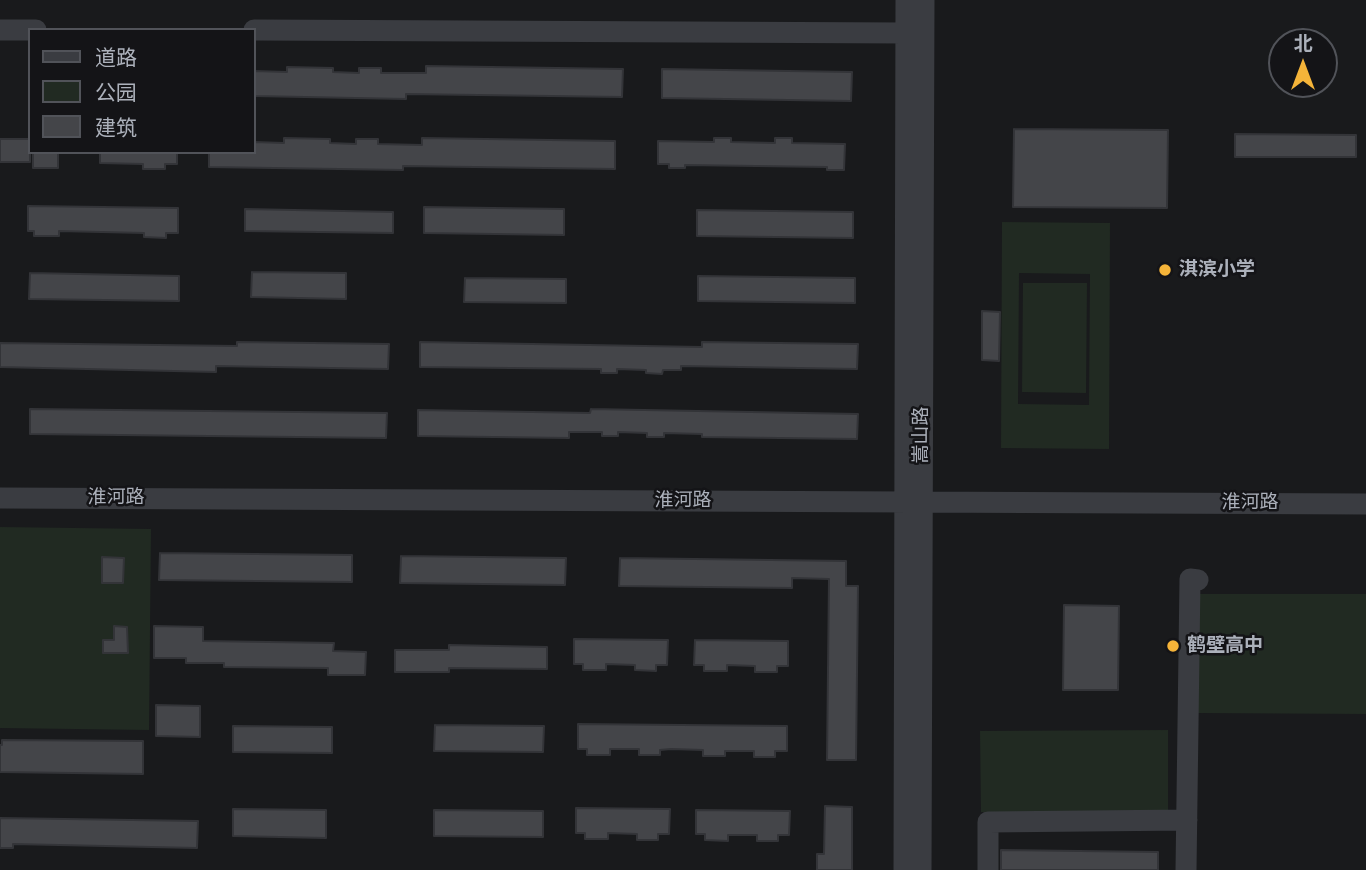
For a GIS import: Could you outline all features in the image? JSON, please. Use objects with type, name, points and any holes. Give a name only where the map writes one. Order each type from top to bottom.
[{"type":"street","name":"嵩山路","points":[[906,0],[921,870]]},
{"type":"street","name":"嵩山路","points":[[904,870],[924,0]]},
{"type":"street","points":[[0,30],[28,30]]},
{"type":"street","points":[[256,30],[906,33]]},
{"type":"street","name":"淮河路","points":[[0,498],[1366,504]]},
{"type":"street","points":[[1186,870],[1190,579],[1198,580]]},
{"type":"street","points":[[988,870],[988,822],[1187,820]]},
{"type":"green space","points":[[1002,222],[1110,223],[1109,449],[1001,448]],"holes":[[[1019,273],[1090,274],[1089,405],[1018,404]]]},
{"type":"green space","points":[[1023,283],[1087,283],[1086,393],[1022,392]]},
{"type":"green space","points":[[0,527],[151,529],[149,730],[0,728]]},
{"type":"green space","points":[[1198,594],[1366,594],[1366,714],[1197,713]]},
{"type":"green space","points":[[1168,730],[1168,812],[981,812],[980,731]]},
{"type":"building","points":[[426,66],[623,69],[622,97],[406,94],[406,99],[256,96],[256,71],[287,72],[287,67],[333,68],[333,72],[359,73],[359,68],[381,68],[381,73],[426,73]]},
{"type":"building","points":[[662,69],[852,72],[851,101],[662,98]]},
{"type":"building","points":[[1014,129],[1168,130],[1167,208],[1013,207]]},
{"type":"building","points":[[1235,134],[1356,135],[1356,157],[1235,157]]},
{"type":"building","points":[[284,138],[330,139],[330,143],[356,144],[356,139],[378,139],[378,144],[422,145],[422,138],[615,141],[615,169],[209,167],[209,154],[256,154],[256,142],[284,143]]},
{"type":"building","points":[[714,138],[731,138],[731,142],[775,143],[775,138],[792,138],[792,143],[845,144],[844,170],[827,170],[827,167],[685,165],[685,168],[669,168],[669,164],[658,164],[658,141],[714,142]]},
{"type":"building","points":[[0,139],[28,139],[30,162],[0,162]]},
{"type":"building","points":[[33,154],[58,154],[58,168],[33,168]]},
{"type":"building","points":[[100,154],[177,154],[177,164],[165,164],[165,169],[143,169],[143,164],[100,163]]},
{"type":"building","points":[[28,206],[178,208],[178,233],[166,233],[166,238],[144,237],[144,233],[59,231],[59,236],[34,236],[34,231],[28,231]]},
{"type":"building","points":[[424,207],[564,209],[564,235],[424,233]]},
{"type":"building","points":[[245,209],[393,212],[393,233],[245,231]]},
{"type":"building","points":[[697,210],[853,212],[853,238],[697,236]]},
{"type":"building","points":[[252,272],[346,273],[346,299],[251,297]]},
{"type":"building","points":[[30,273],[179,276],[179,301],[29,299]]},
{"type":"building","points":[[698,276],[855,278],[855,303],[698,301]]},
{"type":"building","points":[[465,278],[566,279],[566,303],[464,302]]},
{"type":"building","points":[[982,311],[1000,312],[999,361],[982,360]]},
{"type":"building","points":[[237,342],[389,344],[388,369],[216,366],[216,372],[0,367],[0,343],[237,346]]},
{"type":"building","points":[[420,342],[702,347],[702,342],[858,344],[857,369],[681,366],[681,370],[663,370],[662,374],[646,373],[646,370],[617,369],[617,373],[601,373],[601,369],[420,367]]},
{"type":"building","points":[[30,409],[387,413],[386,438],[30,434]]},
{"type":"building","points":[[591,409],[858,414],[857,439],[702,437],[702,434],[664,433],[664,437],[647,437],[647,433],[618,432],[618,436],[602,436],[602,432],[569,432],[569,438],[418,436],[418,410],[590,413]]},
{"type":"building","points":[[160,553],[352,555],[352,582],[159,580]]},
{"type":"building","points":[[401,556],[566,558],[565,585],[400,583]]},
{"type":"building","points":[[102,557],[124,558],[123,583],[102,583]]},
{"type":"building","points":[[620,558],[846,561],[846,586],[858,586],[856,760],[827,760],[829,579],[792,578],[792,588],[619,586]]},
{"type":"building","points":[[1064,605],[1119,606],[1118,690],[1063,690]]},
{"type":"building","points":[[114,626],[127,627],[128,653],[103,653],[103,640],[114,640]]},
{"type":"building","points":[[154,626],[203,627],[203,641],[334,643],[333,651],[366,652],[365,675],[328,675],[328,668],[224,667],[224,663],[186,663],[186,658],[154,658]]},
{"type":"building","points":[[574,639],[668,640],[667,665],[656,665],[656,671],[635,670],[635,665],[606,664],[606,670],[583,670],[583,664],[574,664]]},
{"type":"building","points":[[695,640],[788,641],[788,666],[777,666],[777,672],[755,672],[755,666],[727,665],[727,671],[704,671],[704,665],[694,665]]},
{"type":"building","points":[[449,645],[547,647],[547,669],[449,668],[449,672],[395,672],[395,650],[449,650]]},
{"type":"building","points":[[156,705],[200,706],[200,737],[156,736]]},
{"type":"building","points":[[578,724],[787,726],[787,751],[775,751],[775,757],[754,757],[754,751],[725,751],[725,756],[703,756],[703,750],[671,749],[660,750],[660,755],[639,755],[639,749],[610,749],[610,755],[587,755],[587,749],[578,749]]},
{"type":"building","points":[[435,725],[544,726],[543,752],[434,751]]},
{"type":"building","points":[[233,726],[332,727],[332,753],[233,752]]},
{"type":"building","points":[[2,740],[143,741],[143,774],[0,772]]},
{"type":"building","points":[[825,806],[852,807],[852,870],[817,870],[817,854],[824,854]]},
{"type":"building","points":[[576,808],[670,809],[669,834],[658,834],[658,840],[637,840],[637,834],[608,833],[608,839],[585,839],[585,833],[576,833]]},
{"type":"building","points":[[233,809],[326,810],[326,838],[233,836]]},
{"type":"building","points":[[434,810],[543,811],[543,837],[434,836]]},
{"type":"building","points":[[696,810],[790,811],[789,835],[778,835],[778,841],[757,841],[757,835],[728,835],[728,841],[705,840],[705,834],[696,834]]},
{"type":"building","points":[[0,818],[198,821],[197,848],[13,844],[13,848],[0,848]]},
{"type":"building","points":[[1001,850],[1158,852],[1158,870],[1001,870]]},
{"type":"place","name":"淇滨小学","points":[[1165,270]]},
{"type":"place","name":"鹤壁高中","points":[[1173,646]]}]
